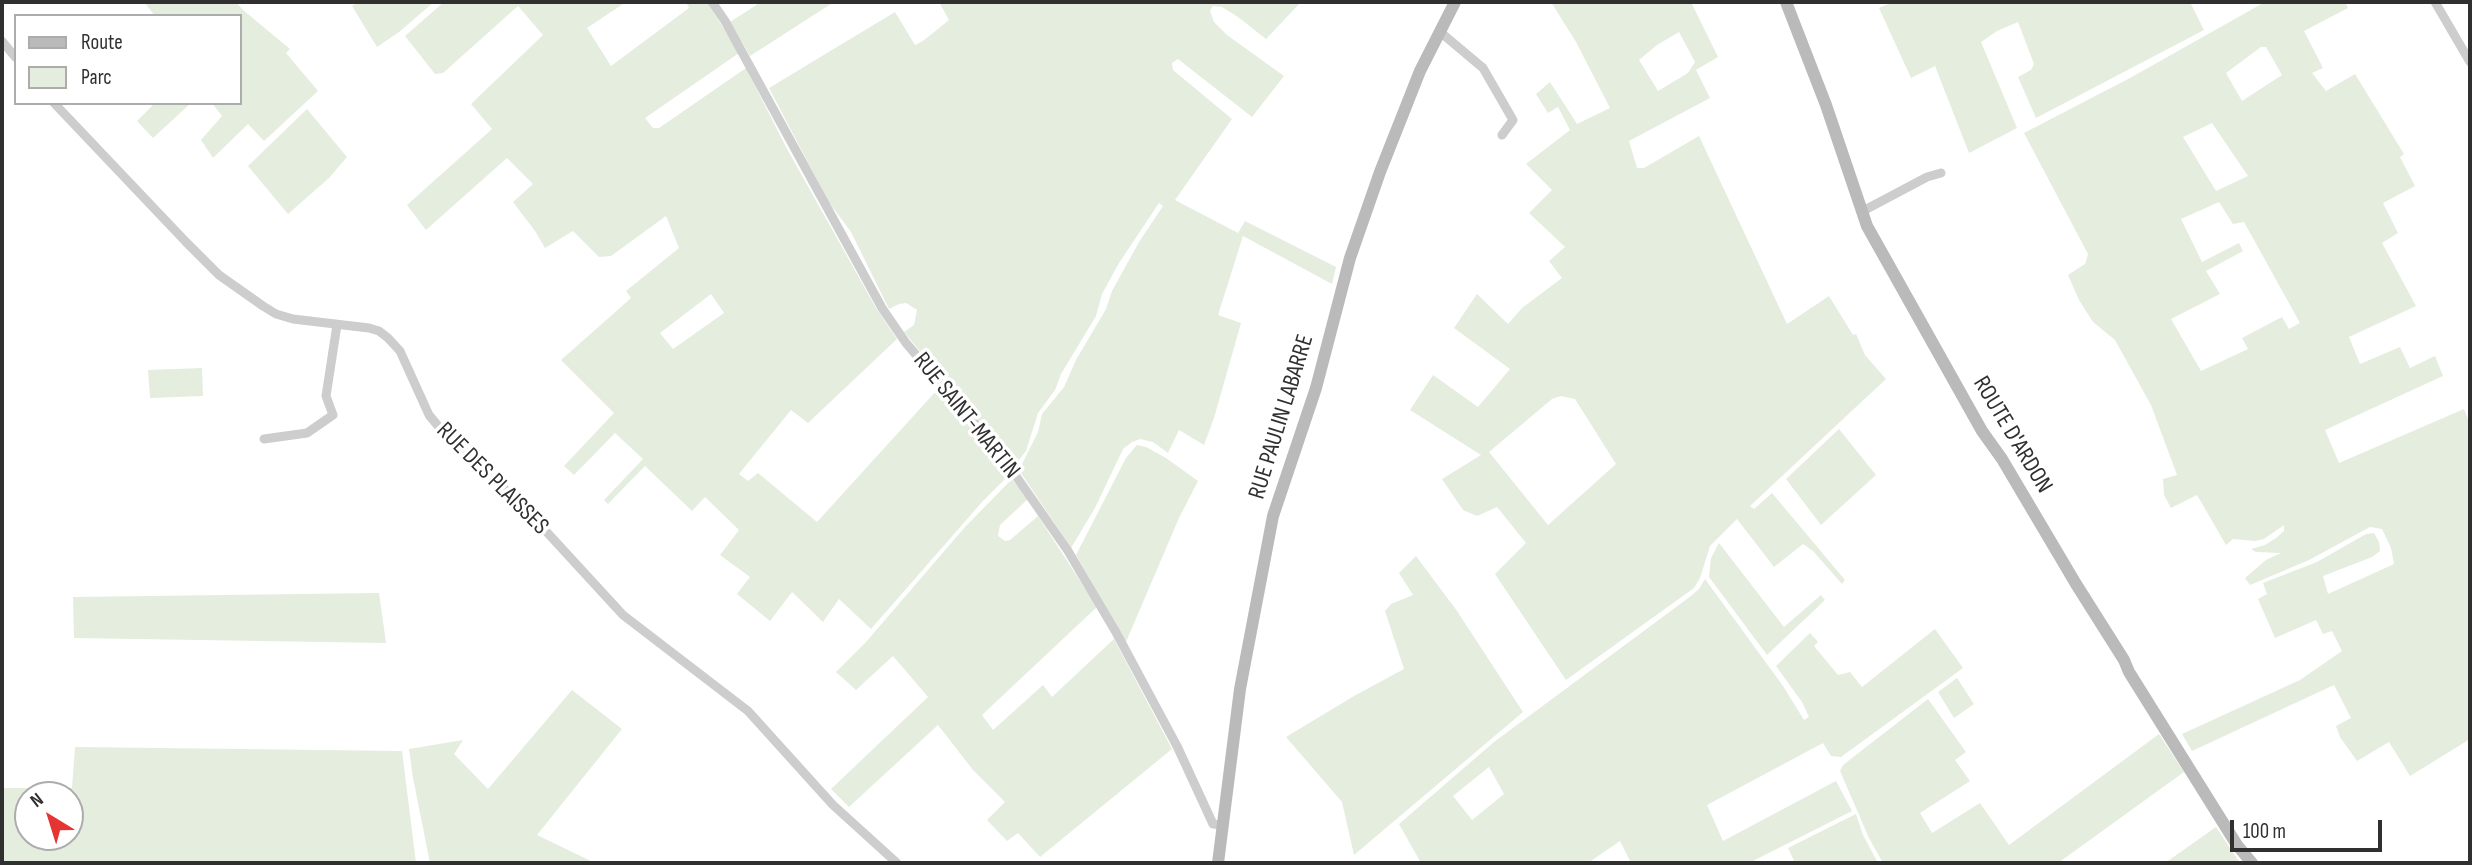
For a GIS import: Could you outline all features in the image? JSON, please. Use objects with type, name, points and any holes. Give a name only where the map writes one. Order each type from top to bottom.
[{"type":"street","name":"RUE SAINT-MARTIN","points":[[712,2],[896,329],[1000,453],[1068,551],[1177,746],[1213,824],[1222,825]]},
{"type":"street","name":"RUE PAULIN LABARRE","points":[[1218,863],[1240,689],[1273,516],[1316,388],[1350,258],[1420,71],[1455,2]]},
{"type":"street","name":"ROUTE D'ARDON","points":[[1786,2],[1826,105],[1861,212],[1982,431],[2002,459],[2129,672],[2237,845],[2252,863]]},
{"type":"street","points":[[2435,2],[2470,62]]},
{"type":"street","points":[[1440,30],[1483,68],[1513,120],[1502,135]]},
{"type":"street","points":[[2,41],[14,56]]},
{"type":"street","name":"RUE DES PLAISSES","points":[[56,105],[144,200],[219,275],[276,314],[293,319],[369,328],[388,338],[400,351],[429,415],[439,427],[521,504],[624,615],[748,712],[833,805],[897,863]]},
{"type":"street","points":[[1861,212],[1927,177],[1941,173]]},
{"type":"street","points":[[264,439],[307,433],[333,415],[326,396],[337,325]]},
{"type":"green space","points":[[144,2],[236,2],[290,49],[286,53],[318,91],[264,141],[248,124],[213,158],[201,140],[222,116],[214,105],[242,105],[242,14],[153,14]]},
{"type":"green space","points":[[358,2],[434,2],[377,47],[352,6]]},
{"type":"green space","points":[[444,2],[626,2],[587,28],[611,66],[689,8],[686,2],[707,2],[739,53],[645,118],[653,128],[659,128],[746,68],[786,147],[876,308],[897,339],[808,423],[791,410],[739,474],[748,481],[758,473],[817,522],[937,390],[1011,473],[982,502],[871,629],[839,599],[823,622],[792,592],[770,621],[737,594],[750,577],[720,555],[739,530],[705,497],[692,511],[645,466],[608,504],[604,500],[643,459],[615,433],[574,475],[564,466],[614,413],[561,360],[631,298],[626,291],[679,248],[666,216],[611,256],[599,257],[573,231],[545,248],[513,202],[533,184],[507,158],[426,230],[407,205],[492,129],[471,104],[543,35],[518,6],[443,73],[435,74],[405,36]],"holes":[[[711,294],[724,313],[673,349],[660,333]]]},
{"type":"green space","points":[[761,2],[834,2],[750,56],[730,22]]},
{"type":"green space","points":[[939,2],[1301,2],[1266,39],[1222,7],[1213,6],[1210,11],[1214,22],[1227,35],[1284,76],[1252,117],[1178,59],[1172,63],[1173,70],[1232,119],[1175,200],[1238,233],[1245,221],[1336,267],[1332,284],[1243,236],[1218,315],[1241,323],[1204,445],[1179,430],[1168,453],[1153,442],[1140,439],[1132,442],[1123,449],[1095,508],[1071,548],[1019,470],[1038,432],[1042,414],[1064,387],[1076,360],[1106,309],[1112,291],[1163,206],[1159,203],[1119,263],[1102,294],[1096,316],[1061,374],[1055,390],[1038,413],[1026,451],[1015,465],[904,332],[914,325],[917,310],[906,303],[889,309],[851,232],[828,201],[769,88],[895,12],[915,45],[923,41],[949,20]]},
{"type":"green space","points":[[1551,2],[1691,2],[1718,57],[1696,70],[1710,98],[1629,141],[1637,168],[1644,168],[1699,136],[1787,324],[1829,296],[1853,335],[1856,334],[1865,355],[1886,379],[1750,506],[1754,509],[1772,493],[1845,580],[1842,584],[1813,551],[1803,544],[1774,567],[1737,519],[1710,546],[1694,588],[1566,680],[1495,574],[1526,543],[1497,507],[1477,516],[1463,510],[1442,479],[1481,455],[1410,410],[1433,375],[1478,407],[1510,369],[1454,328],[1477,294],[1508,324],[1522,308],[1562,278],[1549,261],[1565,247],[1529,213],[1552,190],[1526,164],[1570,130],[1558,107],[1548,113],[1536,94],[1550,82],[1577,124],[1610,108],[1576,42]],"holes":[[[1679,32],[1695,62],[1688,73],[1658,91],[1639,60]],[[1561,396],[1575,399],[1616,464],[1548,525],[1489,452],[1552,399]]]},
{"type":"green space","points":[[1893,2],[2190,2],[2204,30],[2036,118],[2018,77],[2031,70],[2034,64],[2018,22],[1997,31],[1981,42],[2017,128],[1969,153],[1935,66],[1911,78],[1879,8]]},
{"type":"green space","points":[[2265,2],[2345,2],[2348,8],[2304,31],[2323,68],[2312,73],[2326,91],[2355,74],[2404,154],[2400,157],[2415,186],[2383,203],[2398,233],[2382,243],[2416,306],[2349,337],[2360,364],[2400,347],[2410,368],[2435,356],[2443,376],[2325,430],[2339,463],[2464,409],[2470,424],[2470,739],[2410,776],[2389,742],[2357,761],[2340,737],[2336,726],[2351,718],[2334,685],[2192,751],[2182,734],[2300,680],[2342,651],[2332,631],[2323,634],[2316,620],[2275,638],[2258,599],[2267,594],[2263,583],[2317,562],[2366,534],[2374,533],[2380,551],[2372,557],[2323,576],[2328,594],[2394,564],[2391,548],[2382,529],[2370,527],[2309,560],[2250,585],[2245,578],[2266,560],[2281,553],[2256,552],[2251,549],[2276,538],[2284,531],[2284,525],[2264,539],[2233,539],[2226,545],[2197,495],[2171,508],[2164,495],[2163,479],[2177,475],[2151,405],[2115,340],[2093,322],[2079,300],[2068,275],[2085,264],[2088,254],[2024,133],[2130,78]],"holes":[[[2261,47],[2266,47],[2282,75],[2242,101],[2226,73]],[[2212,123],[2248,176],[2216,191],[2183,137]],[[2219,202],[2233,224],[2244,222],[2300,323],[2289,329],[2282,317],[2242,338],[2248,349],[2201,371],[2171,319],[2220,294],[2206,271],[2243,251],[2239,243],[2202,262],[2181,219]]]},
{"type":"green space","points":[[153,105],[189,105],[153,138],[137,121]]},
{"type":"green space","points":[[307,109],[347,157],[329,178],[288,214],[248,166]]},
{"type":"green space","points":[[202,368],[203,396],[150,398],[148,370]]},
{"type":"green space","points":[[1839,429],[1876,475],[1821,525],[1786,479]]},
{"type":"green space","points":[[1137,445],[1166,458],[1198,481],[1179,518],[1126,642],[1076,555],[1126,458]]},
{"type":"green space","points":[[1012,479],[1028,499],[1000,525],[998,536],[1005,541],[1010,540],[1038,516],[1097,607],[982,715],[993,730],[1043,685],[1052,697],[1114,639],[1172,749],[1040,857],[1018,833],[1007,841],[987,820],[1005,802],[973,770],[938,725],[849,807],[831,789],[928,697],[893,656],[856,690],[836,672],[866,642],[965,527]]},
{"type":"green space","points":[[1719,543],[1784,627],[1821,595],[1825,600],[1767,655],[1709,577],[1711,558]]},
{"type":"green space","points":[[1416,556],[1457,611],[1523,712],[1354,855],[1342,802],[1286,737],[1404,669],[1385,611],[1391,604],[1413,595],[1399,573]]},
{"type":"green space","points":[[1705,579],[1783,686],[1804,720],[1809,717],[1802,702],[1776,666],[1810,633],[1818,642],[1814,646],[1838,675],[1850,672],[1862,687],[1935,629],[1963,668],[1841,757],[1831,756],[1823,743],[1707,805],[1723,841],[1836,781],[1852,811],[1749,863],[1631,863],[1620,841],[1588,863],[1421,863],[1399,824],[1494,742],[1699,589]],"holes":[[[1489,767],[1504,794],[1472,820],[1453,796]]]},
{"type":"green space","points":[[379,593],[386,643],[74,638],[73,597]]},
{"type":"green space","points":[[1957,678],[1974,704],[1954,718],[1938,692]]},
{"type":"green space","points":[[572,690],[622,729],[537,835],[595,863],[430,863],[409,749],[463,740],[454,754],[488,789]]},
{"type":"green space","points":[[1928,699],[1966,752],[1955,760],[1970,781],[1920,813],[1932,833],[1980,803],[2009,845],[2159,734],[2184,772],[2058,863],[1883,863],[1840,771],[1843,765]]},
{"type":"green space","points":[[75,747],[402,751],[416,863],[2,863],[2,788],[14,788],[14,851],[84,851],[84,781],[73,781]]},
{"type":"green space","points":[[1856,814],[1863,835],[1878,863],[1795,863],[1788,848]]},
{"type":"green space","points":[[2216,827],[2240,863],[2165,863]]}]
